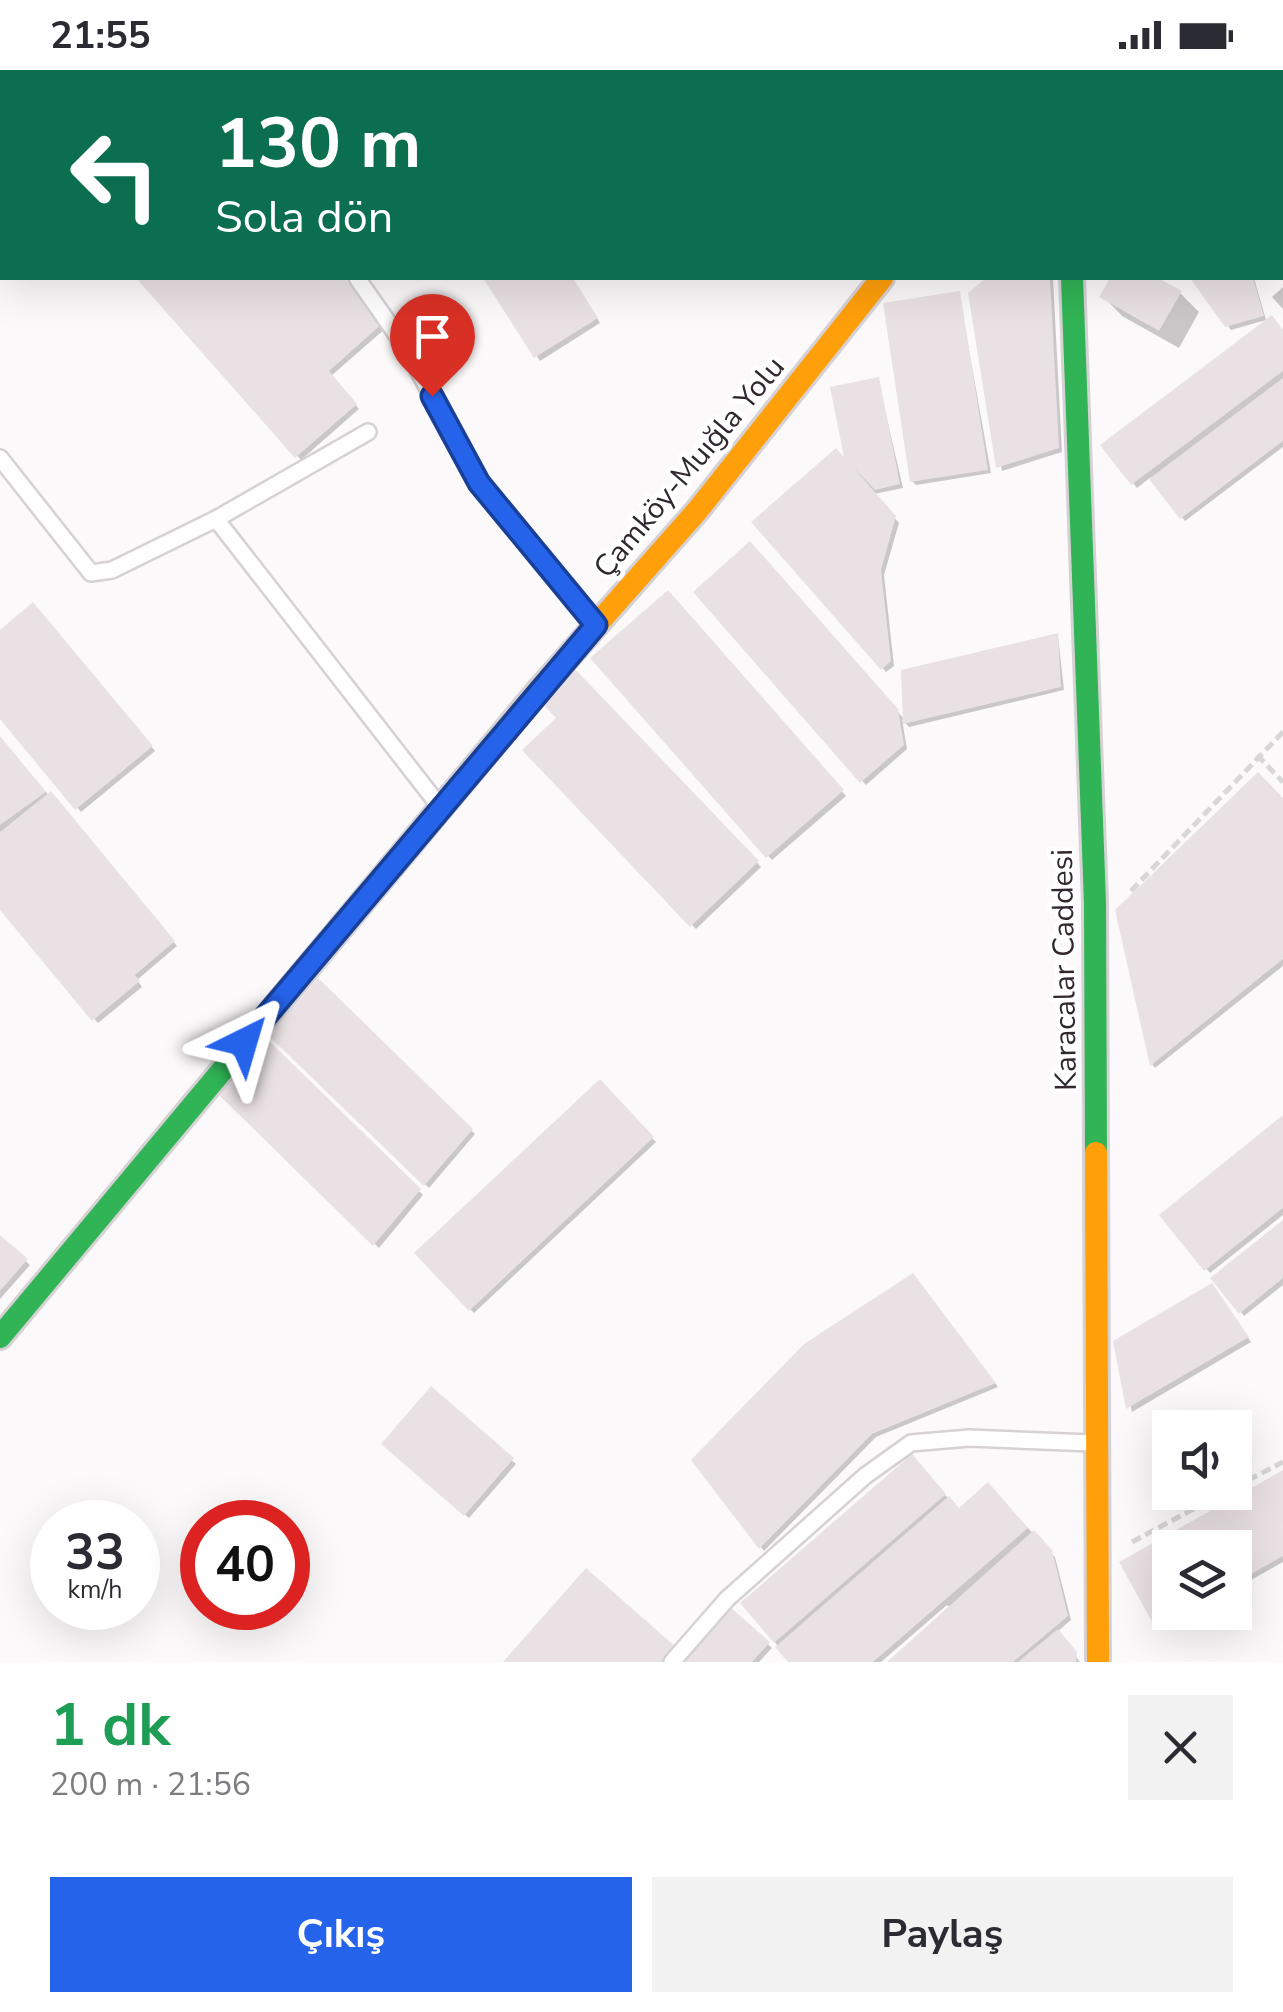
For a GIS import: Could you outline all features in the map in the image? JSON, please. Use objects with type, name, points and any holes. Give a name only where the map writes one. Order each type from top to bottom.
[{"type":"street","name":"Çamköy-Muığla Yolu","points":[[0,1337],[440,806],[697,511],[880,280]]},
{"type":"street","name":"Karacalar Caddesi","points":[[1072,280],[1095,930],[1098,1662]]},
{"type":"lane","points":[[358,280],[406,348],[479,483],[596,625]]},
{"type":"lane","points":[[0,458],[91,573],[112,570],[216,519],[368,432]]},
{"type":"lane","points":[[216,519],[440,806]]},
{"type":"lane","points":[[672,1662],[727,1599],[865,1476],[912,1443],[969,1438],[1096,1444]]},
{"type":"path","points":[[1095,930],[1257,754],[1283,732]]},
{"type":"path","points":[[1257,754],[1283,782]]},
{"type":"path","points":[[1252,1478],[1283,1462]]},
{"type":"path","points":[[1099,1560],[1192,1510]]},
{"type":"building","points":[[138,280],[346,280],[384,322],[329,371],[357,404],[295,458]]},
{"type":"building","points":[[484,280],[574,280],[598,318],[534,358]]},
{"type":"building","points":[[984,280],[1050,280],[1059,448],[996,468],[968,293]]},
{"type":"building","points":[[1109,280],[1162,280],[1182,291],[1159,331],[1099,297]]},
{"type":"building","points":[[1191,280],[1254,280],[1264,316],[1225,327]]},
{"type":"building","points":[[960,291],[988,470],[910,482],[883,303]]},
{"type":"building","points":[[1272,315],[1283,330],[1283,371],[1131,485],[1100,445]]},
{"type":"building","points":[[879,377],[900,484],[875,490],[852,466],[896,516],[881,570],[891,661],[881,670],[751,522],[836,448],[844,457],[830,387]]},
{"type":"building","points":[[1283,378],[1283,441],[1180,519],[1149,479]]},
{"type":"building","points":[[750,541],[898,709],[904,745],[860,783],[693,592]]},
{"type":"building","points":[[668,590],[844,790],[766,858],[590,658]]},
{"type":"building","points":[[33,602],[153,746],[75,810],[0,719],[0,630]]},
{"type":"building","points":[[1058,633],[1061,687],[903,724],[901,670]]},
{"type":"building","points":[[574,668],[759,861],[690,927],[522,750],[556,718],[540,701]]},
{"type":"building","points":[[0,736],[46,792],[0,825]]},
{"type":"building","points":[[1258,772],[1283,798],[1283,959],[1150,1066],[1115,910]]},
{"type":"building","points":[[51,791],[175,941],[135,975],[140,981],[92,1021],[0,910],[0,832]]},
{"type":"building","points":[[318,978],[473,1129],[424,1186],[269,1036]]},
{"type":"building","points":[[267,1039],[421,1189],[373,1246],[219,1095]]},
{"type":"building","points":[[600,1079],[654,1137],[469,1311],[414,1253]]},
{"type":"building","points":[[1283,1115],[1283,1208],[1204,1271],[1159,1215]]},
{"type":"building","points":[[1283,1220],[1283,1278],[1239,1314],[1210,1278]]},
{"type":"building","points":[[0,1235],[28,1259],[0,1291]]},
{"type":"building","points":[[913,1273],[996,1383],[872,1434],[759,1549],[691,1460],[804,1344]]},
{"type":"building","points":[[1212,1283],[1249,1337],[1126,1409],[1113,1341]]},
{"type":"building","points":[[431,1386],[514,1458],[464,1516],[381,1444]]},
{"type":"building","points":[[912,1454],[946,1494],[774,1643],[740,1603]]},
{"type":"building","points":[[1283,1470],[1283,1556],[1252,1573],[1252,1530],[1176,1530],[1212,1510],[1252,1510],[1252,1487]]},
{"type":"building","points":[[988,1482],[1028,1528],[873,1662],[788,1662],[775,1647],[949,1496],[959,1508]]},
{"type":"building","points":[[1034,1530],[1052,1550],[1068,1616],[1013,1662],[887,1662]]},
{"type":"building","points":[[1152,1543],[1152,1622],[1119,1562]]},
{"type":"building","points":[[586,1568],[677,1648],[663,1662],[503,1662]]},
{"type":"building","points":[[731,1608],[770,1642],[752,1662],[682,1662]]},
{"type":"building","points":[[1058,1629],[1077,1652],[1076,1662],[1018,1662]]},
{"type":"traffic: fast","points":[[1072,280],[1095,903],[1096,1153]]},
{"type":"traffic: fast","points":[[0,1337],[539,690]]},
{"type":"traffic: slow","points":[[539,690],[697,511],[880,280]]},
{"type":"traffic: slow","points":[[1096,1153],[1098,1662]]},
{"type":"route","points":[[244,1042],[508,724],[596,625],[479,483],[432,396]]}]
